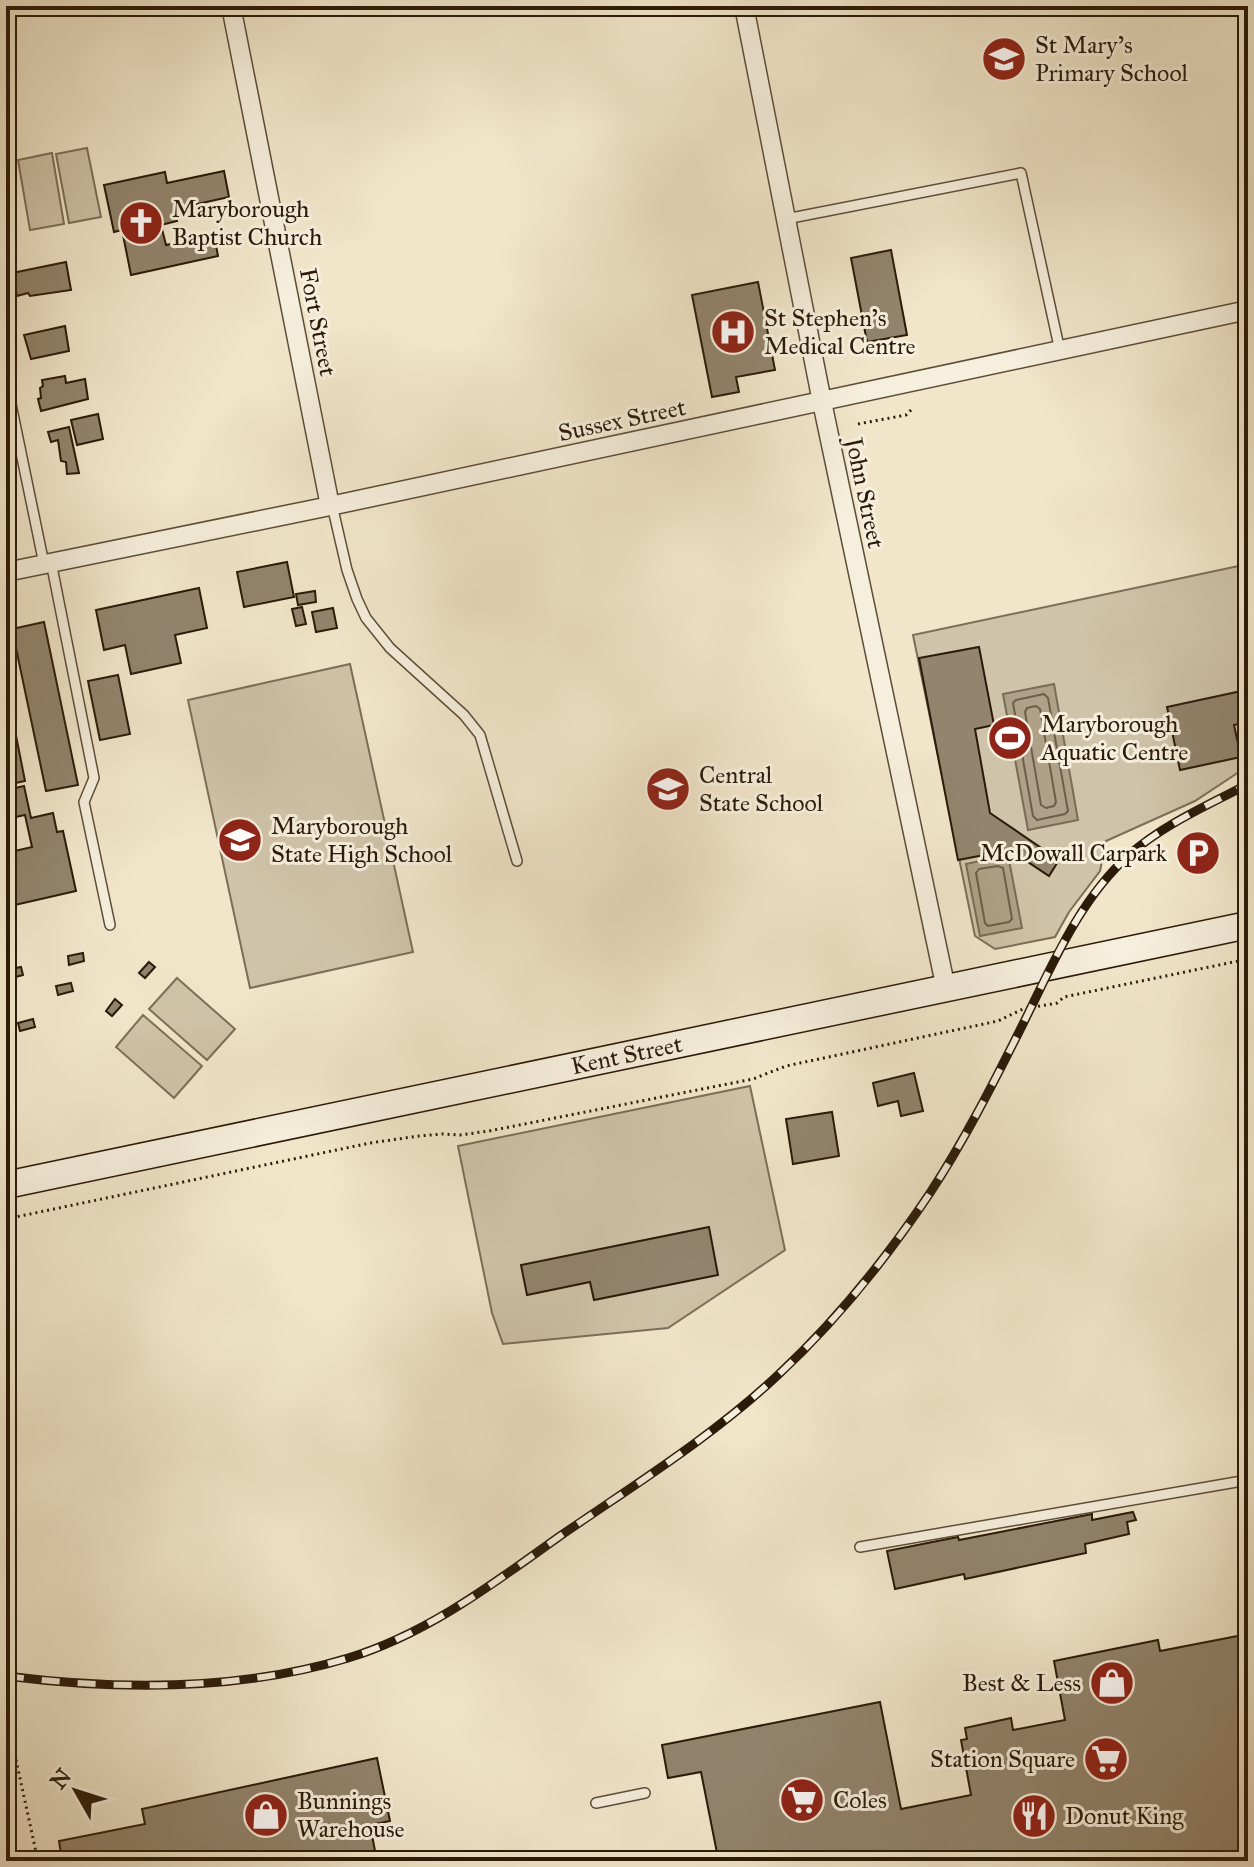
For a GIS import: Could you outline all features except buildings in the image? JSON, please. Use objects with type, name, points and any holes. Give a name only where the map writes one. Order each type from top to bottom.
[{"type":"main road","name":"Kent Street","points":[[6,1185],[1248,925]]},
{"type":"street","name":"Fort Street","points":[[231,6],[331,506]]},
{"type":"street","name":"John Street","points":[[744,6],[822,402],[946,989]]},
{"type":"street","name":"Sussex Street","points":[[6,572],[331,506],[1248,310]]},
{"type":"lane","points":[[786,219],[1021,173],[1060,351]]},
{"type":"lane","points":[[6,380],[94,778],[84,802],[110,925]]},
{"type":"lane","points":[[331,506],[347,570],[366,618],[390,648],[464,715],[480,735],[517,861]]},
{"type":"lane","points":[[860,1547],[1248,1480]]},
{"type":"lane","points":[[596,1803],[645,1793]]},
{"type":"path","points":[[858,424],[906,415],[911,410]]},
{"type":"path","points":[[6,1219],[370,1143],[489,1131],[753,1079],[786,1066],[998,1021],[1023,1009],[1057,1003],[1064,997],[1248,959]]},
{"type":"path","points":[[6,1719],[38,1861]]},
{"type":"shaded area","points":[[87,148],[101,217],[69,223],[56,154]]},
{"type":"shaded area","points":[[52,153],[64,224],[30,230],[18,160]]},
{"type":"shaded area","points":[[1248,564],[1248,766],[1195,801],[1106,841],[1100,871],[1069,912],[1055,937],[995,949],[975,936],[913,635]]},
{"type":"shaded area","points":[[350,664],[413,952],[250,988],[188,700]]},
{"type":"shaded area","points":[[177,978],[235,1029],[207,1060],[149,1009]]},
{"type":"shaded area","points":[[143,1015],[202,1066],[174,1098],[116,1047]]},
{"type":"shaded area","points":[[750,1086],[785,1250],[668,1328],[503,1344],[492,1313],[458,1146]]},
{"type":"water","points":[[1054,684],[1078,820],[1028,830],[1003,694]]},
{"type":"water","points":[[1008,855],[1022,928],[980,936],[966,864]]},
{"type":"railway","points":[[6,1676],[91,1684],[178,1685],[265,1677],[348,1658],[405,1635],[459,1606],[672,1460],[753,1398],[799,1354],[840,1311],[896,1242],[955,1153],[1067,936],[1111,873],[1157,834],[1248,784]]},
{"type":"place","name":"St Mary's Primary School","points":[[1004,59]]},
{"type":"place","name":"Maryborough Baptist Church","points":[[141,223]]},
{"type":"place","name":"St Stephen's Medical Centre","points":[[733,332]]},
{"type":"place","name":"Maryborough Aquatic Centre","points":[[1010,738]]},
{"type":"place","name":"Central State School","points":[[668,789]]},
{"type":"place","name":"Maryborough State High School","points":[[240,840]]},
{"type":"place","name":"McDowall Carpark","points":[[1198,853]]},
{"type":"place","name":"Best & Less","points":[[1112,1683]]},
{"type":"place","name":"Station Square","points":[[1106,1759]]},
{"type":"place","name":"Coles","points":[[802,1800]]},
{"type":"place","name":"Bunnings Warehouse","points":[[266,1815]]},
{"type":"place","name":"Donut King","points":[[1034,1816]]}]
